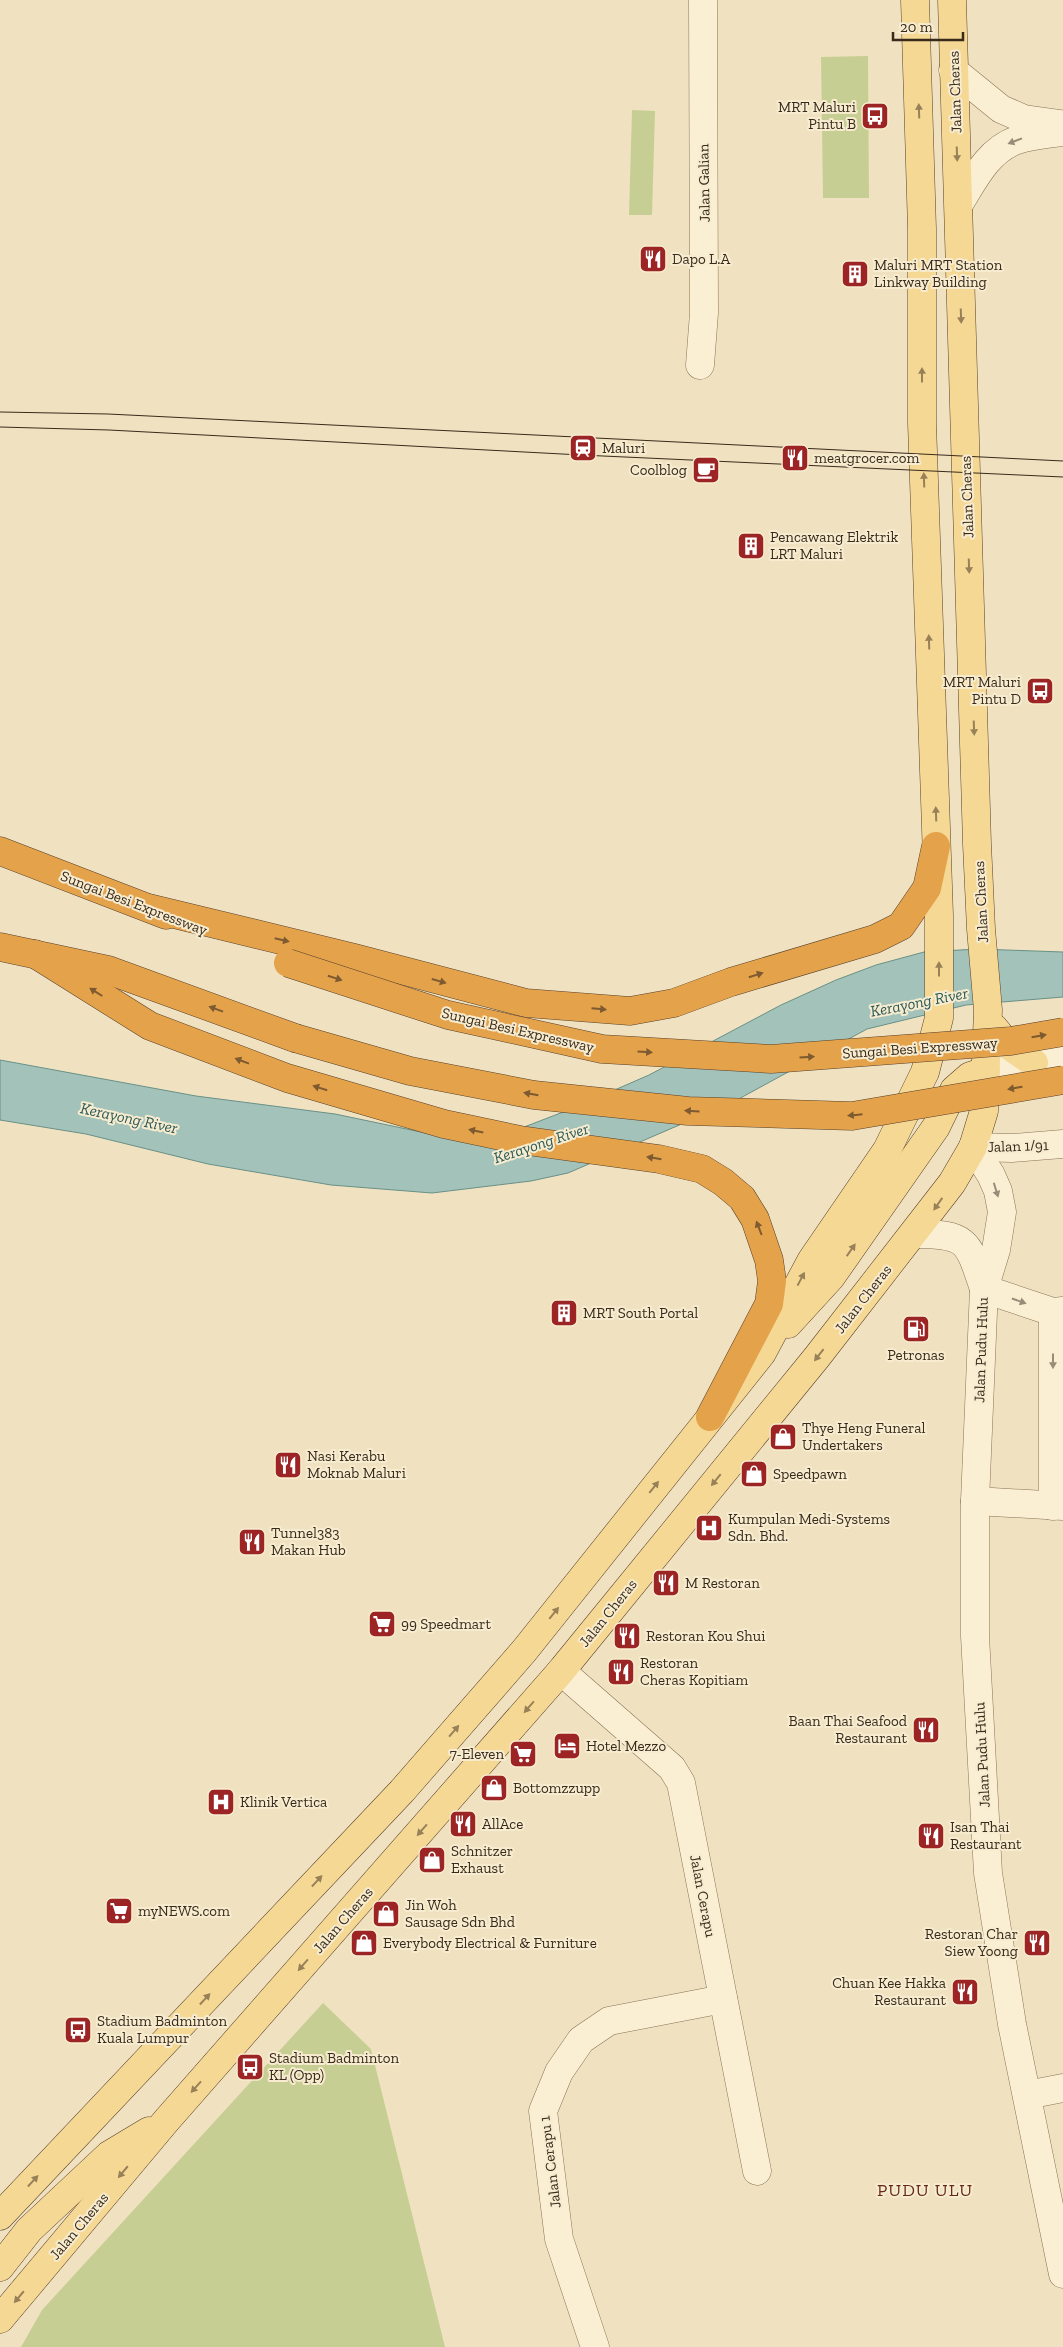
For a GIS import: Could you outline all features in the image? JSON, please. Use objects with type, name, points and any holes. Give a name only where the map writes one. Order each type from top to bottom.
[{"type":"highway","points":[[149,908],[354,958],[526,1003],[630,1011],[674,1002],[731,982],[875,939],[901,926],[927,888],[936,846]]},
{"type":"highway","name":"Sungai Besi Expressway","points":[[0,851],[288,963],[448,1015],[602,1049],[771,1059],[1010,1041],[1063,1032]]},
{"type":"highway","points":[[0,947],[108,970],[295,1038],[410,1071],[534,1096],[688,1111],[852,1116],[1063,1080]]},
{"type":"highway","points":[[35,954],[150,1026],[287,1078],[444,1124],[520,1140],[659,1159],[702,1169],[722,1182],[742,1198],[746,1205],[763,1239],[772,1281],[769,1304],[710,1417]]},
{"type":"main road","points":[[762,1353],[811,1261],[887,1150],[913,1101],[925,1072],[939,1018],[939,915],[922,423],[922,229],[916,0]]},
{"type":"main road","name":"Jalan Cheras","points":[[0,2319],[166,2122],[561,1670],[915,1234],[952,1184],[973,1148],[984,1111],[988,1015],[981,930],[952,0]]},
{"type":"main road","points":[[988,1015],[1008,1045],[1034,1063]]},
{"type":"main road","points":[[0,2216],[402,1791],[524,1651],[762,1353],[831,1278],[936,1127],[954,1090],[970,1076],[986,1070]]},
{"type":"main road","points":[[913,1101],[936,1127],[973,1148]]},
{"type":"main road","points":[[0,2266],[29,2230],[109,2155],[166,2122]]},
{"type":"street","name":"Jalan Galian","points":[[700,365],[704,313],[703,0]]},
{"type":"street","points":[[953,70],[1001,109],[1024,118],[1063,125]]},
{"type":"street","points":[[959,204],[988,160],[1002,147],[1017,140],[1063,132]]},
{"type":"street","points":[[986,1070],[1063,1058]]},
{"type":"street","name":"Jalan 1/91","points":[[973,1148],[1012,1148],[1063,1144]]},
{"type":"street","name":"Jalan Pudu Hulu","points":[[973,1148],[991,1175],[998,1191],[1002,1212],[996,1250],[984,1289],[975,1501],[975,1636],[988,1873],[1012,2024],[1063,2274]]},
{"type":"street","name":"Jalan Pudu Hulu","points":[[915,1234],[943,1234],[958,1238],[971,1251],[984,1289]]},
{"type":"street","points":[[975,1501],[1058,1506],[1058,1312],[984,1289]]},
{"type":"street","name":"Jalan Cerapu","points":[[561,1670],[662,1758],[672,1768],[681,1783],[757,2171]]},
{"type":"street","name":"Jalan Cerapu 1","points":[[595,2347],[559,2239],[543,2111],[559,2072],[581,2040],[609,2021],[723,1999]]},
{"type":"street","points":[[1027,2095],[1063,2088]]},
{"type":"green space","points":[[868,56],[869,198],[823,198],[821,57]]},
{"type":"green space","points":[[632,110],[655,111],[652,215],[629,215]]},
{"type":"green space","points":[[323,2003],[371,2049],[445,2347],[21,2347],[42,2310]]},
{"type":"water","name":"Kerayong River","points":[[978,949],[1063,952],[1063,997],[966,1005],[867,1029],[735,1101],[568,1173],[531,1181],[432,1193],[331,1185],[208,1164],[86,1134],[0,1120],[0,1060],[196,1096],[335,1114],[464,1141],[519,1129],[571,1109],[649,1075],[781,1005],[836,980],[876,965],[924,952]]},
{"type":"tram line","points":[[0,412],[108,414],[1063,461]]},
{"type":"tram line","points":[[0,427],[109,430],[581,455],[1063,477]]},
{"type":"place","name":"MRT Maluri Pintu B","points":[[875,116]]},
{"type":"place","name":"Dapo L.A","points":[[653,259]]},
{"type":"place","name":"Maluri MRT Station Linkway Building","points":[[855,274]]},
{"type":"place","name":"Maluri","points":[[583,448]]},
{"type":"place","name":"meatgrocer.com","points":[[795,458]]},
{"type":"place","name":"Coolblog","points":[[706,470]]},
{"type":"place","name":"Pencawang Elektrik LRT Maluri","points":[[751,546]]},
{"type":"place","name":"MRT Maluri Pintu D","points":[[1040,691]]},
{"type":"place","name":"MRT South Portal","points":[[564,1313]]},
{"type":"place","name":"Petronas","points":[[916,1329]]},
{"type":"place","name":"Thye Heng Funeral Undertakers","points":[[783,1437]]},
{"type":"place","name":"Nasi Kerabu Moknab Maluri","points":[[288,1465]]},
{"type":"place","name":"Speedpawn","points":[[754,1474]]},
{"type":"place","name":"Kumpulan Medi-Systems Sdn. Bhd.","points":[[709,1528]]},
{"type":"place","name":"Tunnel383 Makan Hub","points":[[252,1542]]},
{"type":"place","name":"M Restoran","points":[[666,1583]]},
{"type":"place","name":"99 Speedmart","points":[[382,1624]]},
{"type":"place","name":"Restoran Kou Shui","points":[[627,1636]]},
{"type":"place","name":"Restoran Cheras Kopitiam","points":[[621,1672]]},
{"type":"place","name":"Baan Thai Seafood Restaurant","points":[[926,1730]]},
{"type":"place","name":"Hotel Mezzo","points":[[567,1746]]},
{"type":"place","name":"7-Eleven","points":[[523,1754]]},
{"type":"place","name":"Bottomzzupp","points":[[494,1788]]},
{"type":"place","name":"Klinik Vertica","points":[[221,1802]]},
{"type":"place","name":"AllAce","points":[[463,1824]]},
{"type":"place","name":"Isan Thai Restaurant","points":[[931,1836]]},
{"type":"place","name":"Schnitzer Exhaust","points":[[432,1860]]},
{"type":"place","name":"myNEWS.com","points":[[119,1911]]},
{"type":"place","name":"Jin Woh Sausage Sdn Bhd","points":[[386,1914]]},
{"type":"place","name":"Everybody Electrical & Furniture","points":[[364,1943]]},
{"type":"place","name":"Restoran Char Siew Yoong","points":[[1037,1943]]},
{"type":"place","name":"Chuan Kee Hakka Restaurant","points":[[965,1992]]},
{"type":"place","name":"Stadium Badminton Kuala Lumpur","points":[[78,2030]]},
{"type":"place","name":"Stadium Badminton KL (Opp)","points":[[250,2067]]},
{"type":"district","name":"PUDU ULU","points":[[925,2190]]}]
